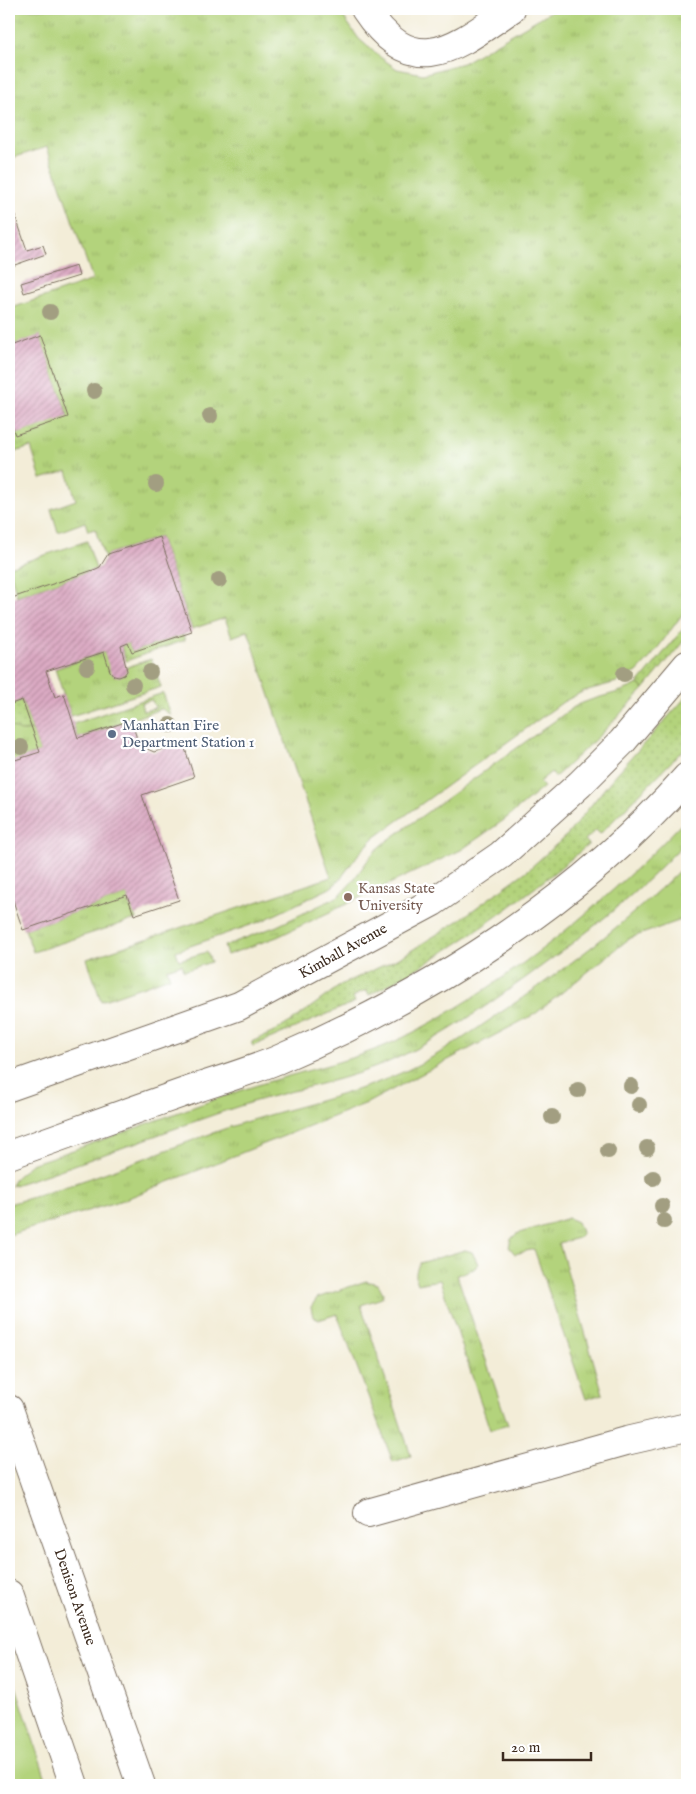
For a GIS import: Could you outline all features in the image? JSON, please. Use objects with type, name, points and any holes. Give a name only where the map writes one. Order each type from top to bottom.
[{"type":"main road","points":[[365,9],[390,41],[414,52],[440,50],[468,38],[511,9]]},
{"type":"main road","name":"Kimball Avenue","points":[[9,1087],[239,1006],[433,902],[501,854],[580,784],[622,742],[687,665]]},
{"type":"main road","points":[[9,1155],[276,1060],[406,998],[522,922],[600,862],[662,805],[687,777]]},
{"type":"main road","name":"Denison Avenue","points":[[9,1409],[141,1785]]},
{"type":"main road","points":[[368,1513],[626,1441],[687,1427]]},
{"type":"main road","points":[[9,1594],[74,1785]]},
{"type":"green space","points":[[9,9],[338,9],[359,39],[380,57],[397,69],[423,74],[463,63],[555,9],[687,9],[687,608],[651,657],[637,672],[617,682],[584,691],[563,702],[374,838],[357,856],[338,882],[330,888],[262,921],[176,951],[179,960],[207,952],[211,962],[184,971],[182,964],[167,969],[170,977],[101,1001],[87,959],[331,877],[248,631],[232,637],[225,618],[192,629],[160,537],[108,554],[105,559],[95,529],[88,531],[85,522],[58,532],[51,509],[76,500],[67,471],[41,479],[31,447],[9,454],[9,437],[68,416],[40,336],[9,346],[9,309],[93,280],[47,147],[9,159]]},
{"type":"green space","points":[[87,541],[96,569],[17,596],[9,567]]},
{"type":"green space","points":[[687,624],[687,637],[644,689],[638,684]]},
{"type":"green space","points":[[183,635],[185,640],[126,661],[121,646],[128,643],[132,652]]},
{"type":"green space","points":[[104,652],[114,676],[124,675],[127,667],[151,659],[161,687],[71,716],[55,669]]},
{"type":"green space","points":[[638,684],[644,689],[601,734],[555,777],[551,772],[539,782],[544,787],[504,820],[461,850],[277,937],[227,955],[224,946],[277,926],[339,896],[352,882],[373,853],[387,841],[574,707]]},
{"type":"green space","points":[[163,693],[171,715],[162,709],[78,738],[73,724]],"holes":[[[152,700],[155,708],[143,711],[141,703]]]},
{"type":"green space","points":[[687,696],[687,746],[600,834],[596,830],[585,840],[589,844],[537,886],[483,926],[399,979],[369,995],[366,990],[353,997],[355,1002],[253,1046],[251,1042],[272,1033],[292,1021],[341,985],[401,957],[458,921],[528,870],[568,834],[612,779]]},
{"type":"green space","points":[[22,700],[33,730],[21,731],[9,726],[9,705]]},
{"type":"green space","points":[[9,726],[24,731],[33,730],[40,752],[13,761],[9,760]]},
{"type":"green space","points":[[687,818],[687,840],[631,895],[591,929],[528,976],[429,1042],[393,1060],[359,1073],[252,1102],[11,1186],[14,1179],[31,1164],[266,1082],[352,1058],[414,1032],[488,988],[559,936],[626,879]]},
{"type":"green space","points":[[687,863],[687,918],[630,938],[535,1014],[367,1103],[123,1200],[9,1235],[9,1204],[90,1178],[245,1122],[373,1084],[421,1063],[473,1032],[523,998],[596,944],[643,905]]},
{"type":"green space","points":[[127,895],[136,919],[33,952],[25,929]]},
{"type":"green space","points":[[568,1218],[577,1222],[582,1234],[578,1238],[559,1243],[603,1394],[586,1399],[534,1249],[515,1254],[509,1247],[511,1239],[516,1234]]},
{"type":"green space","points":[[465,1250],[472,1252],[478,1264],[474,1269],[457,1275],[508,1425],[490,1430],[440,1280],[418,1284],[416,1278],[416,1271],[420,1263]]},
{"type":"green space","points":[[366,1281],[378,1284],[383,1293],[382,1298],[361,1305],[411,1456],[393,1462],[337,1314],[319,1320],[313,1317],[311,1307],[317,1298]]},
{"type":"green space","points":[[9,1665],[48,1785],[9,1785]]},
{"type":"building","points":[[9,197],[27,250],[43,245],[46,254],[9,267]]},
{"type":"building","points":[[76,266],[79,276],[24,293],[21,283]]},
{"type":"building","points":[[40,335],[68,417],[15,435],[9,417],[9,346]]},
{"type":"building","name":"Manhattan Fire Department Station 1","points":[[160,537],[192,632],[132,652],[128,643],[121,646],[127,671],[119,677],[114,676],[110,671],[104,652],[46,671],[55,697],[64,694],[78,738],[131,720],[139,745],[154,752],[183,742],[194,777],[142,795],[179,900],[134,915],[127,895],[23,930],[9,889],[9,762],[40,752],[22,700],[11,704],[9,697],[9,599],[96,569],[100,567],[108,554]]},
{"type":"place","name":"Manhattan Fire Department Station 1","points":[[112,734]]},
{"type":"place","name":"Kansas State University","points":[[348,897]]}]
